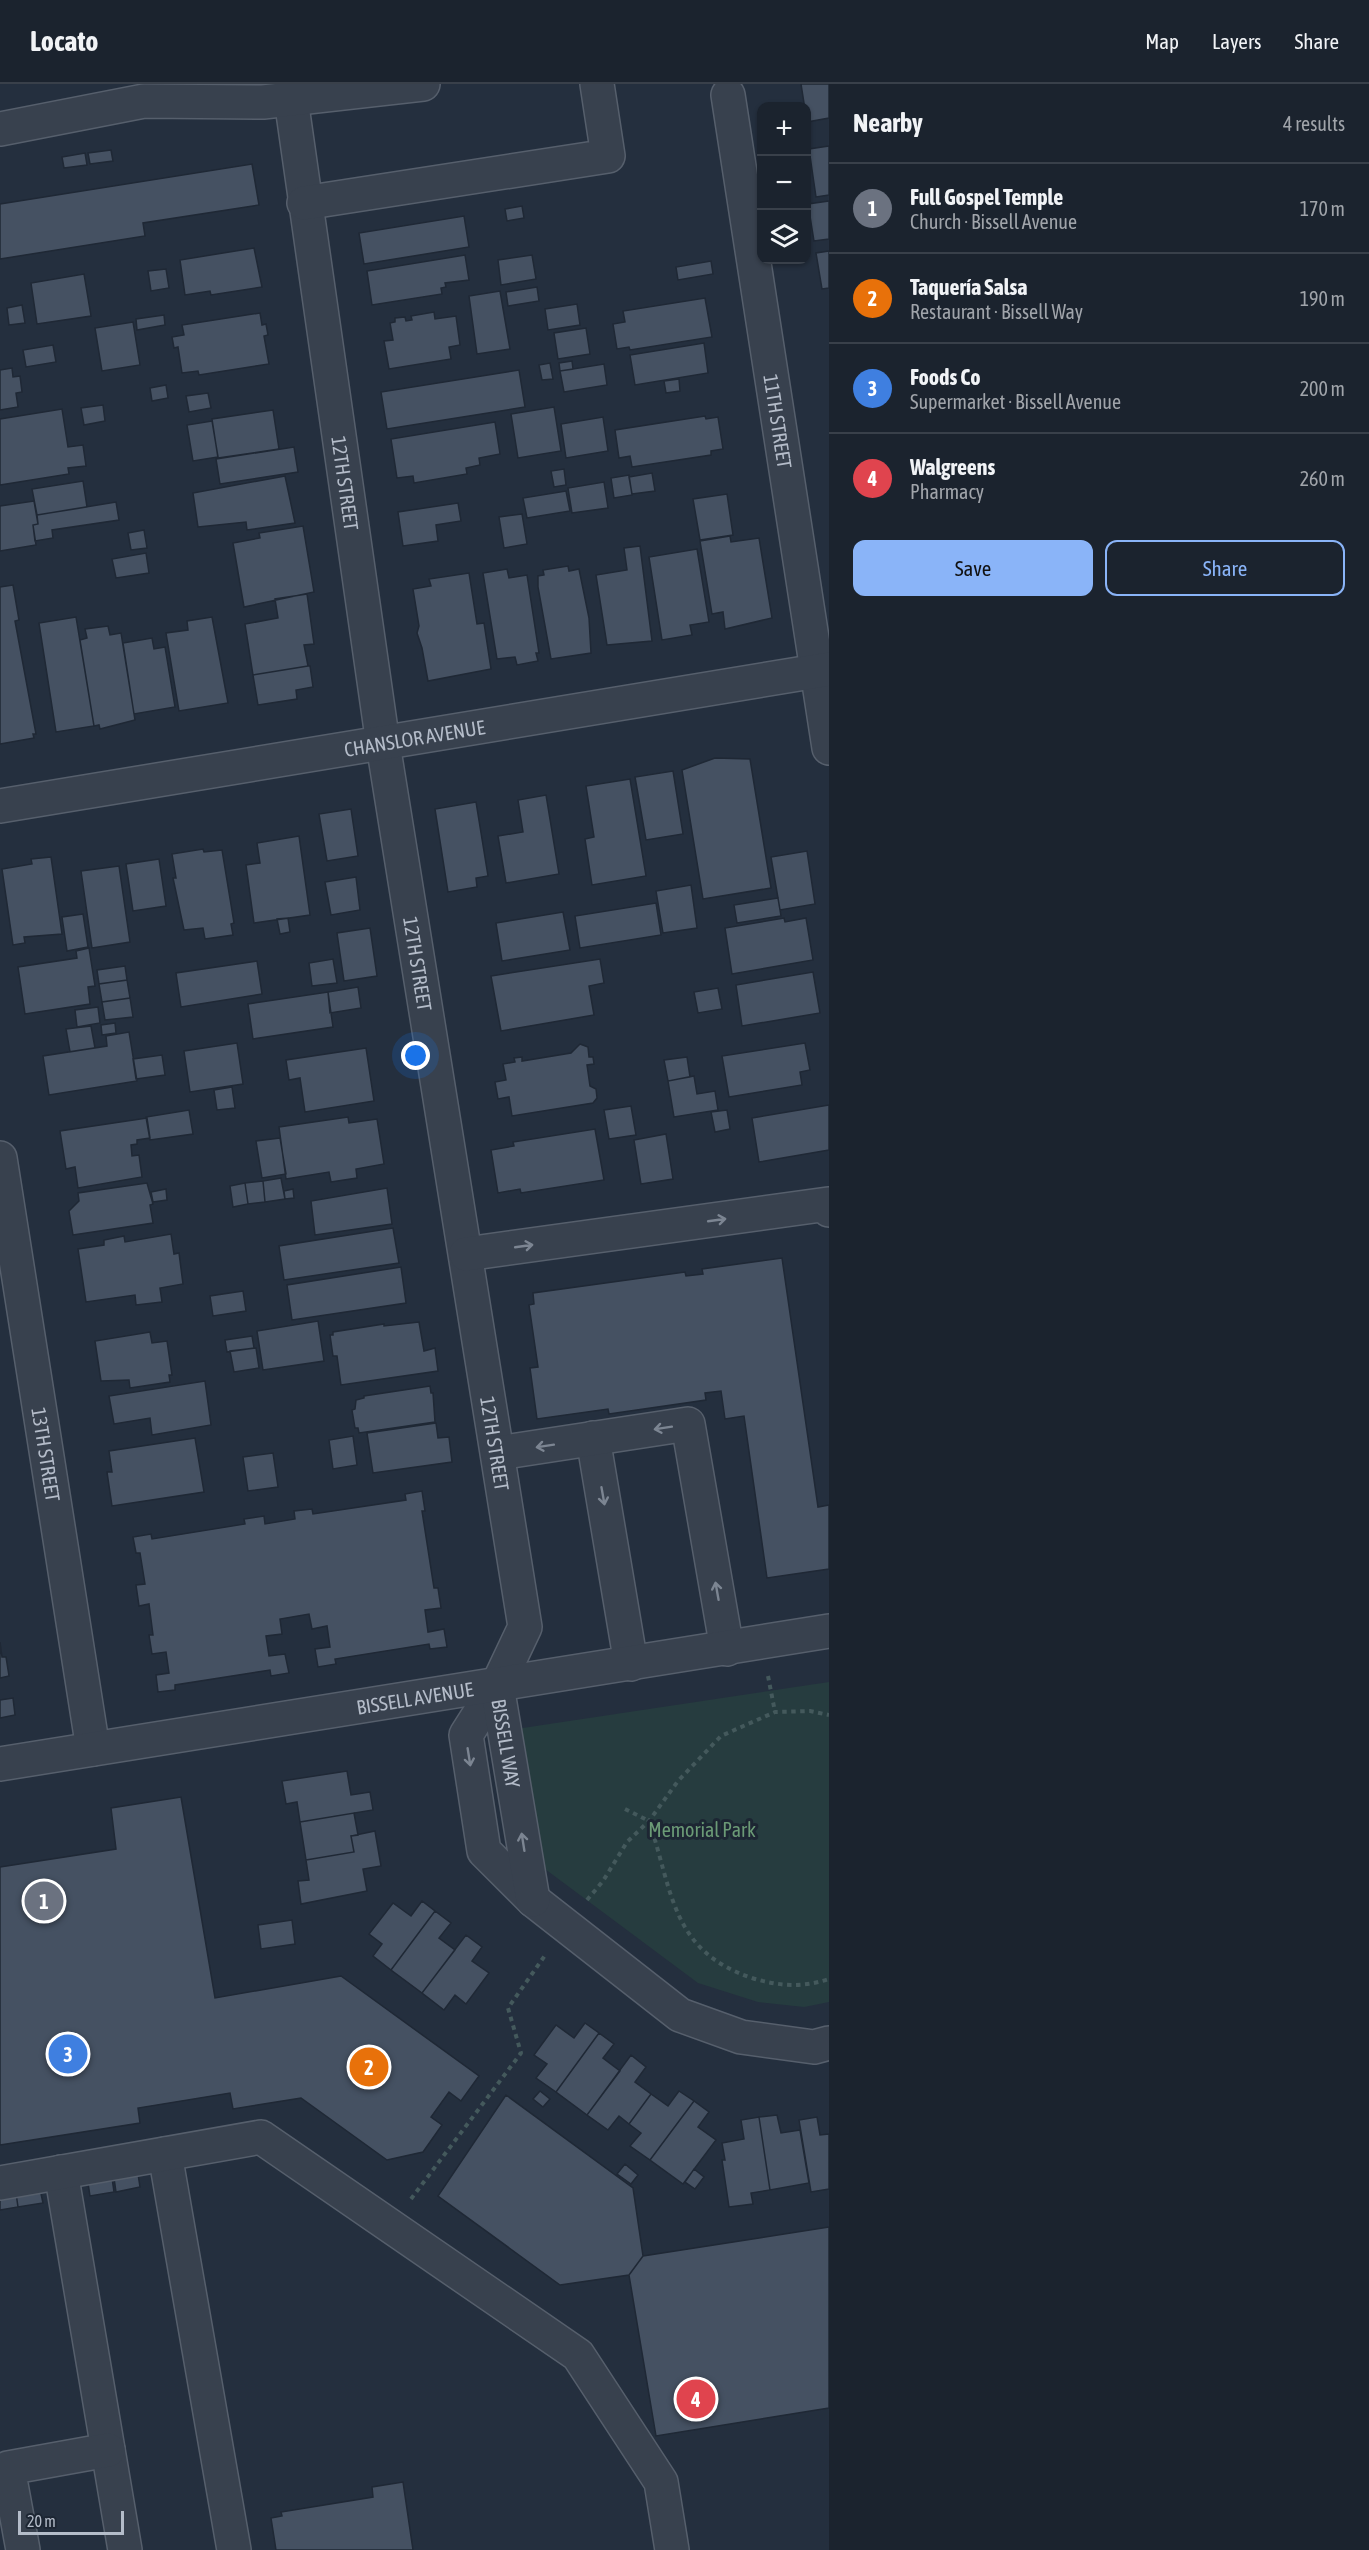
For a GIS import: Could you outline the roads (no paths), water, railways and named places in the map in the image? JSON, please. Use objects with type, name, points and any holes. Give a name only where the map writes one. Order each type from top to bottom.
[{"type":"street","points":[[0,129],[144,101],[263,102],[423,84]]},
{"type":"street","points":[[304,202],[608,156],[597,84]]},
{"type":"street","name":"11TH STREET","points":[[729,95],[823,670],[829,748]]},
{"type":"street","name":"12TH STREET","points":[[291,99],[383,744],[525,1627],[497,1686]]},
{"type":"street","name":"CHANSLOR AVENUE","points":[[0,806],[823,670]]},
{"type":"street","name":"13TH STREET","points":[[0,1158],[93,1749]]},
{"type":"street","points":[[466,1254],[829,1206]]},
{"type":"street","points":[[498,1453],[688,1424],[727,1649]]},
{"type":"street","points":[[593,1438],[631,1664]]},
{"type":"street","name":"BISSELL AVENUE","points":[[0,1764],[829,1632]]},
{"type":"street","name":"BISSELL WAY","points":[[497,1686],[533,1900],[680,2015],[741,2037],[814,2047],[829,2043]]},
{"type":"street","points":[[0,2183],[261,2137],[578,2355],[661,2482],[672,2550]]},
{"type":"street","points":[[165,2154],[234,2550]]},
{"type":"street","points":[[61,2172],[124,2550]]},
{"type":"street","points":[[23,2550],[8,2469],[108,2450]]},
{"type":"place","name":"Full Gospel Temple","points":[[44,1901]]},
{"type":"place","name":"Foods Co","points":[[68,2054]]},
{"type":"place","name":"Taquería Salsa","points":[[369,2067]]},
{"type":"place","name":"Walgreens","points":[[696,2399]]},
{"type":"park label","name":"Memorial Park","points":[[702,1829]]}]
